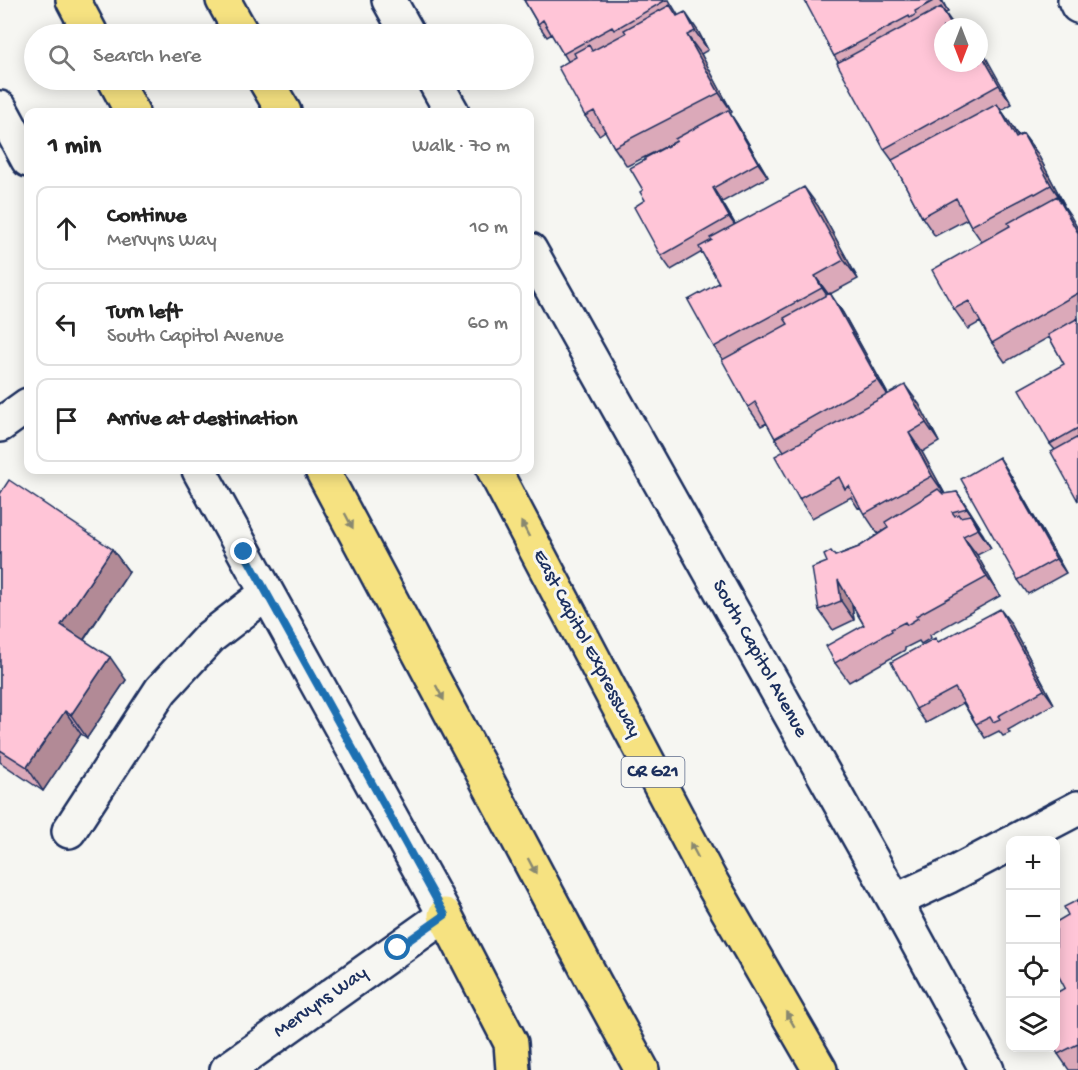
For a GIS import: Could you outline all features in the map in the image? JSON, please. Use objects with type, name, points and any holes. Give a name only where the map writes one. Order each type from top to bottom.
[{"type":"highway","points":[[73,0],[86,24]]},
{"type":"highway","points":[[223,0],[236,24]]},
{"type":"highway","points":[[120,90],[130,108]]},
{"type":"highway","points":[[272,90],[282,108]]},
{"type":"highway","points":[[324,474],[642,1070]]},
{"type":"highway","name":"East Capitol Expressway","points":[[496,474],[709,878],[820,1070]]},
{"type":"highway","points":[[445,915],[511,1043],[513,1070]]},
{"type":"highway","points":[[594,982],[629,1070]]},
{"type":"street","points":[[389,0],[402,24]]},
{"type":"street","points":[[1075,0],[1078,6]]},
{"type":"street","points":[[440,90],[450,108]]},
{"type":"street","points":[[0,108],[24,153]]},
{"type":"street","name":"South Capitol Avenue","points":[[534,257],[895,901],[987,1070]]},
{"type":"street","points":[[0,425],[24,408]]},
{"type":"street","points":[[201,474],[445,915]]},
{"type":"street","points":[[69,831],[162,690],[210,637],[267,593]]},
{"type":"street","points":[[1025,836],[1078,808]]},
{"type":"street","points":[[895,901],[1006,847]]},
{"type":"street","name":"Mervyns Way","points":[[227,1070],[445,915]]},
{"type":"building","points":[[524,0],[666,0],[614,30],[612,27],[563,54],[543,20],[538,24]]},
{"type":"building","points":[[935,0],[915,11],[916,14],[910,18],[909,16],[834,56],[805,1]]},
{"type":"building","points":[[670,5],[677,16],[685,12],[695,31],[687,35],[719,93],[614,147],[594,111],[585,116],[558,67],[576,57],[574,53],[589,45],[592,51],[626,33],[624,30]]},
{"type":"building","points":[[941,7],[947,18],[934,18],[934,72],[988,72],[988,66],[999,85],[884,149],[837,63]]},
{"type":"building","points":[[997,104],[1016,138],[1023,134],[1051,185],[971,226],[956,198],[922,217],[892,160]]},
{"type":"building","points":[[728,110],[758,163],[713,188],[729,217],[661,256],[634,207],[645,200],[640,192],[643,190],[630,168],[677,141],[675,139]]},
{"type":"building","points":[[804,187],[844,260],[815,276],[822,288],[714,347],[688,300],[719,283],[699,247],[712,240],[710,238]]},
{"type":"building","points":[[1057,196],[1078,233],[1078,293],[992,343],[969,301],[954,309],[932,270],[1010,226],[1008,223]]},
{"type":"building","points":[[830,293],[878,380],[775,438],[755,402],[748,407],[722,360],[788,324],[784,318]]},
{"type":"building","points":[[1078,318],[1078,428],[1050,444],[1019,389],[1064,364],[1048,335]]},
{"type":"building","points":[[905,385],[926,423],[909,433],[932,476],[864,514],[849,486],[845,489],[839,477],[799,499],[775,456]]},
{"type":"building","points":[[1078,437],[1078,501],[1051,452]]},
{"type":"building","points":[[999,457],[1056,559],[1018,580],[961,479]]},
{"type":"building","points":[[9,480],[112,549],[61,625],[110,657],[71,715],[65,711],[27,767],[0,750],[0,494]]},
{"type":"building","points":[[938,489],[943,494],[957,492],[967,508],[952,512],[955,516],[958,514],[960,517],[970,515],[978,529],[963,536],[987,577],[916,616],[918,618],[907,625],[905,622],[891,629],[892,631],[835,663],[826,646],[864,625],[838,580],[841,601],[819,610],[812,568],[827,562],[824,555],[831,551],[835,556],[859,547],[888,528],[885,522]]},
{"type":"building","points":[[1000,609],[1044,690],[998,716],[1000,719],[993,722],[990,717],[976,724],[955,688],[916,709],[891,662],[935,638],[938,642]]},
{"type":"building","points":[[1078,900],[1078,1044],[1058,1054],[1057,1052],[1060,1052],[1060,991],[1065,988],[1060,979],[1060,920],[1068,915],[1064,907]]},
{"type":"route","points":[[244,552],[445,915],[398,948]]}]
